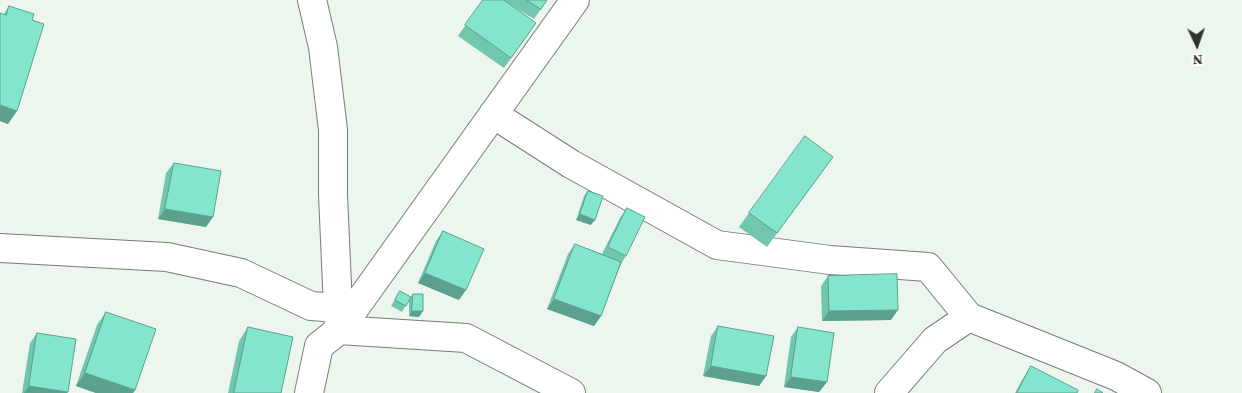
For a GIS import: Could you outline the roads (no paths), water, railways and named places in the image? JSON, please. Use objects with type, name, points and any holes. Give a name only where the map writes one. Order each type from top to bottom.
[{"type":"street","points":[[312,0],[323,47],[333,130],[339,319]]},
{"type":"street","points":[[309,393],[320,346],[493,114],[575,0]]},
{"type":"street","points":[[493,114],[571,164],[717,245],[830,260],[928,266],[969,317],[1116,376],[1147,393]]},
{"type":"street","points":[[0,248],[166,257],[241,273],[339,319],[466,338],[571,393]]},
{"type":"street","points":[[889,393],[935,340],[969,317]]}]
